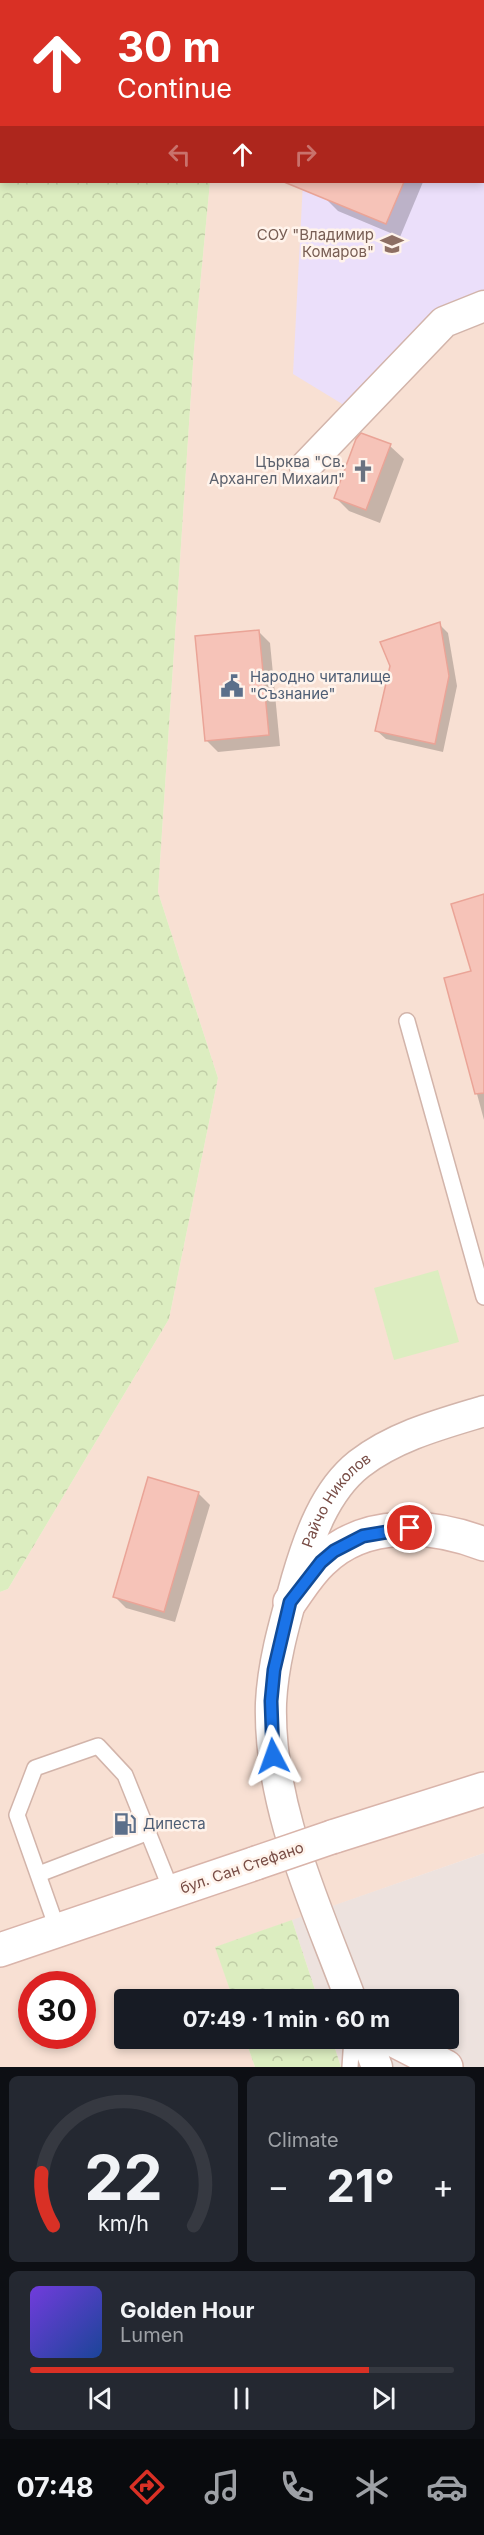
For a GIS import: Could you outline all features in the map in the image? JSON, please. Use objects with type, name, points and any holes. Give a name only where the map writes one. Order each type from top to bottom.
[{"type":"main road","points":[[290,1602],[321,1562],[349,1542],[363,1536],[410,1528],[437,1529],[484,1544]]},
{"type":"main road","name":"бул. Сан Стефано","points":[[0,1950],[332,1837],[481,1790]]},
{"type":"main road","points":[[411,2049],[446,2067]]},
{"type":"street","points":[[305,467],[444,322],[484,306]]},
{"type":"street","name":"Райчо Николов","points":[[347,1989],[305,1878],[282,1801],[271,1732],[274,1670],[290,1602],[302,1562],[323,1509],[337,1485],[377,1451],[425,1429],[484,1411]]},
{"type":"street","points":[[370,2049],[377,2067]]},
{"type":"lane","points":[[407,1021],[484,1297]]},
{"type":"lane","points":[[58,1931],[17,1815],[35,1768],[98,1746],[125,1775],[146,1833],[172,1892]]},
{"type":"lane","points":[[39,1874],[146,1833]]},
{"type":"lane","points":[[350,2067],[351,2049]]},
{"type":"shaded area","points":[[210,183],[484,183],[484,1853],[216,1947],[230,1989],[114,1989],[114,2049],[249,2049],[255,2067],[0,2067],[0,1592],[8,1589],[169,1319],[218,1078],[158,892],[194,349]]},
{"type":"shaded area","name":"СОУ \"Владимир Комаров\"","points":[[303,183],[484,183],[484,306],[357,413],[293,374]]},
{"type":"shaded area","points":[[484,1853],[484,2067],[341,2067],[335,2049],[459,2049],[459,1989],[315,1989],[292,1920]]},
{"type":"green space","points":[[0,183],[210,183],[194,349],[158,892],[218,1078],[169,1319],[8,1589],[0,1592]]},
{"type":"green space","points":[[438,1270],[459,1342],[394,1360],[374,1288]]},
{"type":"green space","points":[[292,1920],[315,1989],[230,1989],[215,1947]]},
{"type":"green space","points":[[249,2049],[335,2049],[341,2067],[255,2067]]},
{"type":"building","points":[[286,183],[404,183],[386,224]]},
{"type":"building","name":"Църква \"Св. Архангел Михаил\"","points":[[361,433],[391,444],[366,510],[334,498],[356,439]]},
{"type":"building","points":[[440,622],[449,676],[435,744],[375,731],[390,666],[380,642]]},
{"type":"building","name":"Народно читалище \"Съзнание\"","points":[[259,630],[269,735],[205,741],[195,636]]},
{"type":"building","points":[[484,894],[484,1093],[475,1094],[444,978],[471,971],[451,904]]},
{"type":"building","points":[[148,1477],[199,1492],[164,1612],[113,1597]]},
{"type":"place","name":"СОУ \"Владимир Комаров\"","points":[[392,244]]},
{"type":"place","name":"Църква \"Св. Архангел Михаил\"","points":[[363,471]]},
{"type":"place","name":"Народно читалище \"Съзнание\"","points":[[232,686]]},
{"type":"place","name":"Дипеста","points":[[125,1824]]},
{"type":"route","points":[[273,1756],[271,1701],[274,1670],[290,1602],[321,1562],[334,1551],[363,1536],[410,1528]]}]
